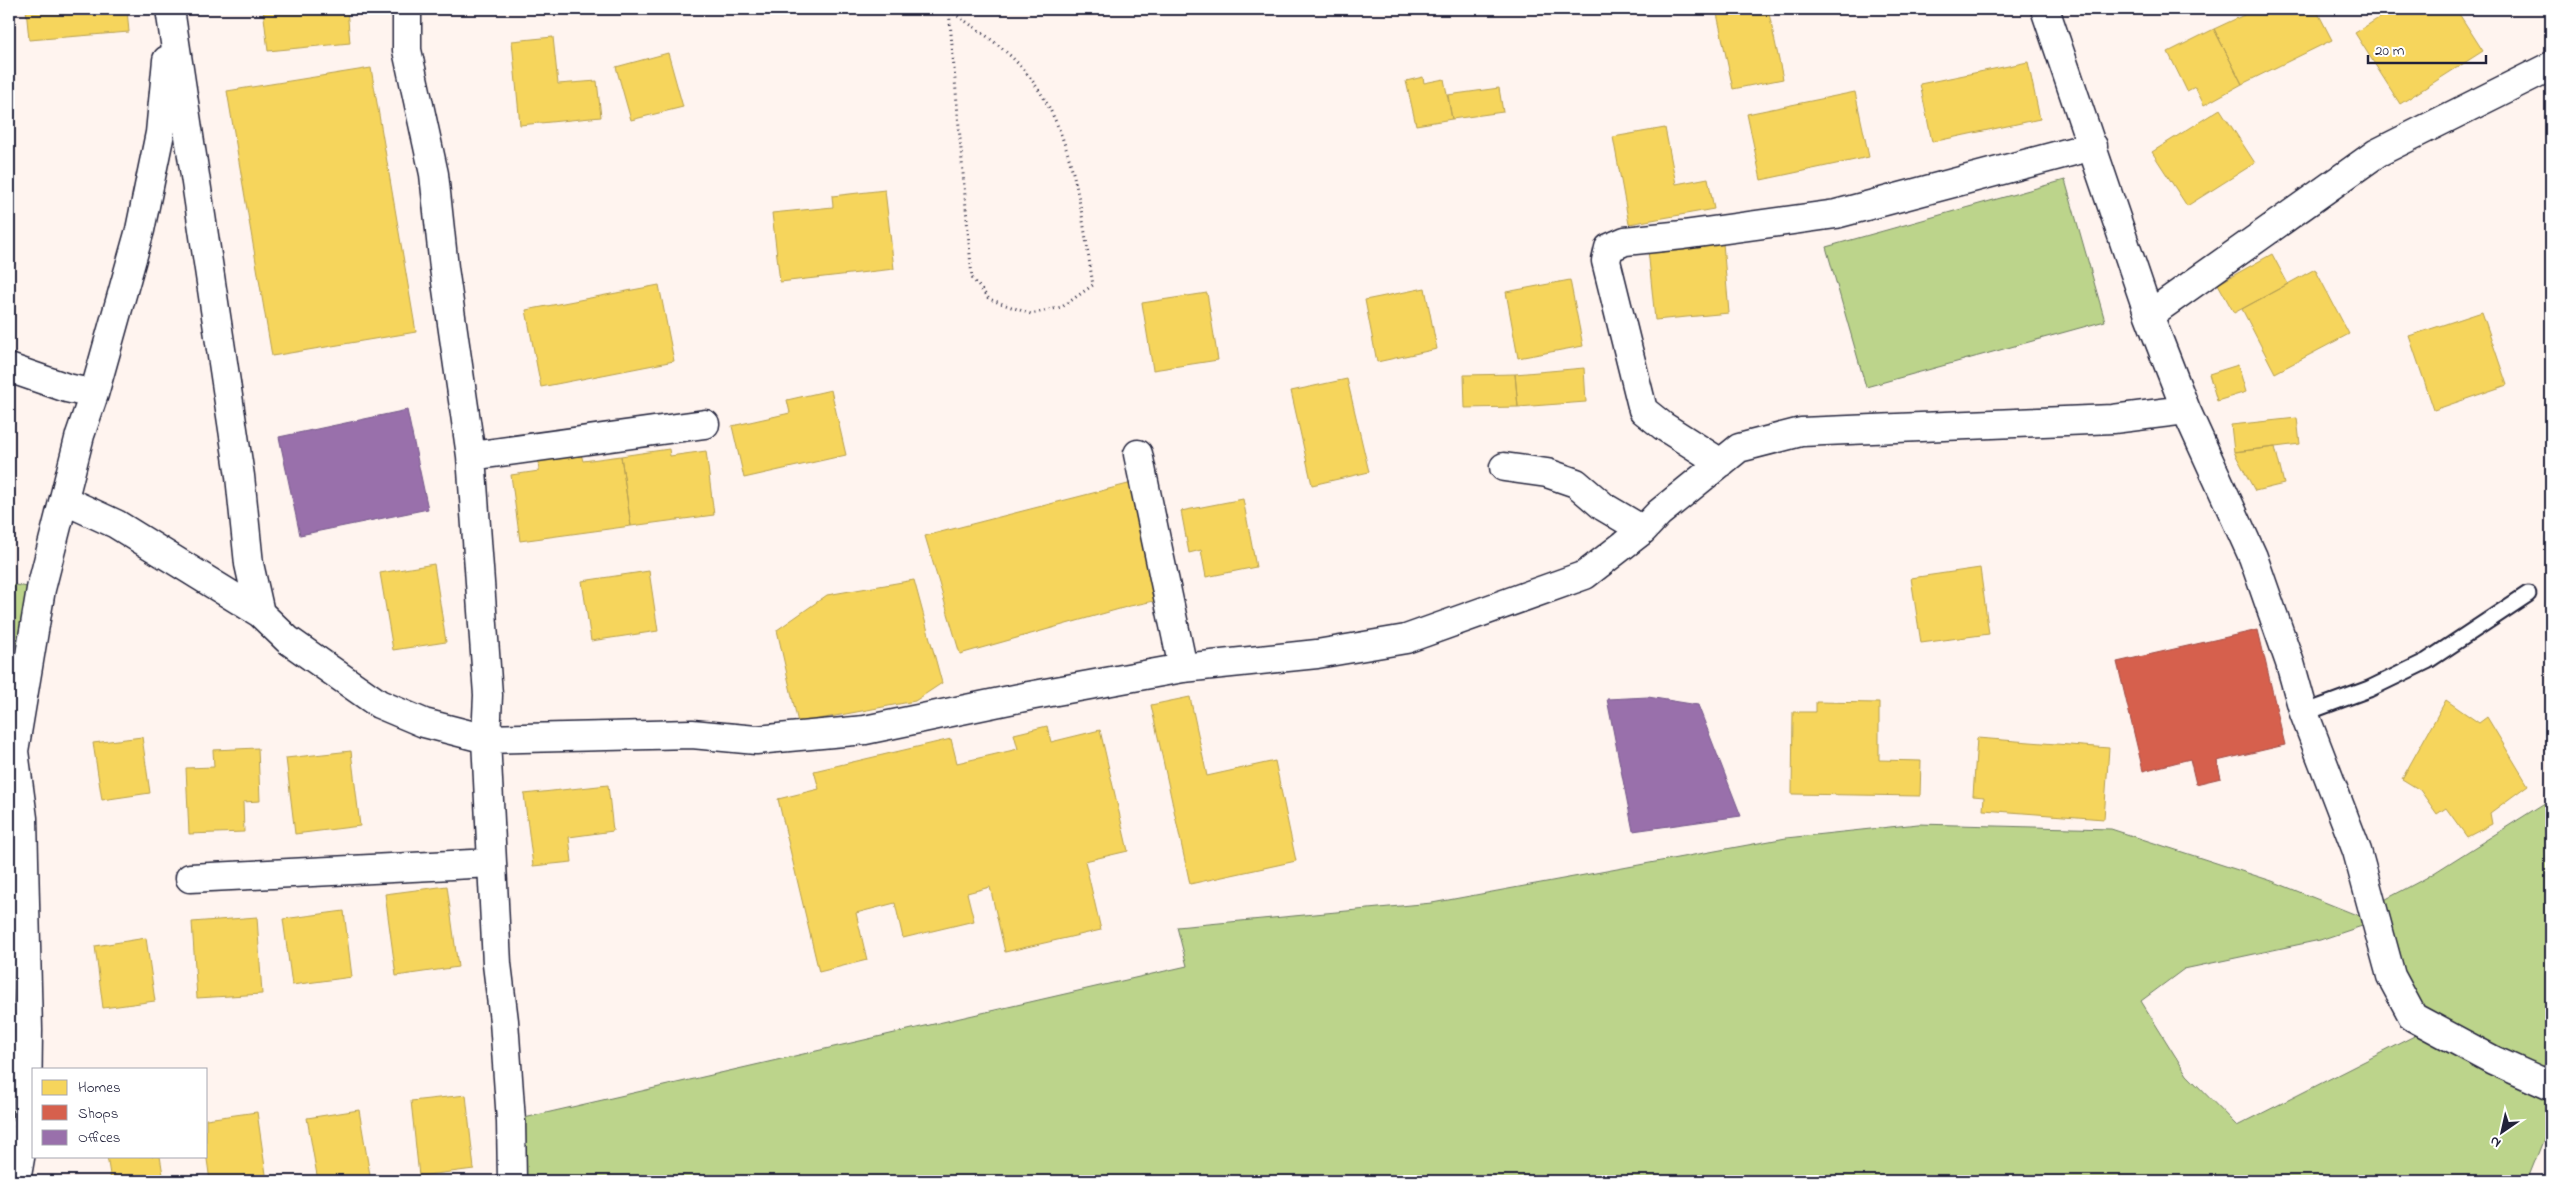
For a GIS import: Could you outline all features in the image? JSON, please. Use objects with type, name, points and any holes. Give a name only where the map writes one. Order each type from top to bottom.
[{"type":"street","points":[[407,9],[407,50],[434,174],[444,268],[471,456],[488,695],[486,739],[492,863],[497,964],[504,1021],[512,1130],[512,1181]]},
{"type":"street","points":[[2045,9],[2149,315],[2186,410],[2253,557],[2290,663],[2304,713],[2357,851],[2391,976],[2412,1017],[2485,1056],[2551,1086]]},
{"type":"street","points":[[16,1181],[28,1118],[28,1030],[23,818],[12,751],[41,589],[80,435],[94,394],[140,230],[160,133],[171,15]]},
{"type":"street","points":[[171,15],[240,476],[249,564],[260,613]]},
{"type":"street","points":[[2149,315],[2377,153],[2551,66]]},
{"type":"street","points":[[1721,463],[1663,426],[1642,410],[1606,261],[1609,248],[1625,241],[1683,236],[1836,214],[2093,146]]},
{"type":"street","points":[[9,368],[67,388],[94,394]]},
{"type":"street","points":[[64,500],[116,524],[260,613],[288,640],[379,704],[424,723],[486,739],[692,734],[756,740],[865,730],[1029,696],[1183,668],[1317,654],[1406,640],[1585,575],[1643,530],[1659,513],[1739,448],[1801,432],[2103,420],[2186,410]]},
{"type":"street","points":[[471,456],[705,424]]},
{"type":"street","points":[[1138,454],[1183,668]]},
{"type":"street","points":[[1504,466],[1547,473],[1576,483],[1604,507],[1643,530]]},
{"type":"street","points":[[190,878],[492,863]]},
{"type":"lane","points":[[2304,713],[2369,689],[2427,661],[2528,594]]},
{"type":"path","points":[[949,9],[1006,51],[1035,85],[1050,107],[1070,158],[1092,285],[1062,307],[1031,314],[989,299],[972,278],[949,9]]},
{"type":"green space","points":[[2065,180],[2105,321],[1866,387],[1826,247]]},
{"type":"green space","points":[[9,584],[41,589],[24,693],[9,693]]},
{"type":"green space","points":[[9,751],[28,1030],[9,1181]]},
{"type":"green space","points":[[2551,799],[2551,1061],[2528,1075],[2551,1086],[2551,1121],[2527,1181],[512,1181],[511,1121],[1187,966],[1177,927],[1432,903],[1786,838],[1918,824],[2111,829],[2272,881],[2374,922],[2371,907],[2426,878]],"holes":[[[2374,922],[2430,1028],[2237,1126],[2187,1075],[2141,1001],[2184,969],[2320,940]]]},
{"type":"building: Homes","points":[[26,9],[127,9],[129,32],[29,40]]},
{"type":"building: Homes","points":[[263,9],[347,9],[350,43],[268,51]]},
{"type":"building: Homes","points":[[1716,9],[1768,9],[1783,79],[1733,89]]},
{"type":"building: Homes","points":[[2241,9],[2316,9],[2332,40],[2242,84],[2214,29],[2244,15]]},
{"type":"building: Homes","points":[[2393,9],[2456,9],[2483,51],[2400,104],[2355,33]]},
{"type":"building: Homes","points":[[2214,29],[2242,84],[2204,105],[2195,87],[2187,91],[2168,52]]},
{"type":"building: Homes","points":[[553,37],[558,84],[597,81],[601,117],[520,125],[512,41]]},
{"type":"building: Homes","points":[[668,53],[683,107],[631,120],[616,67]]},
{"type":"building: Homes","points":[[2028,62],[2040,119],[1932,142],[1920,84]]},
{"type":"building: Homes","points":[[371,68],[416,332],[272,356],[227,91]]},
{"type":"building: Homes","points":[[1423,77],[1424,83],[1444,79],[1452,119],[1416,125],[1406,81]]},
{"type":"building: Homes","points":[[1499,88],[1503,112],[1452,119],[1448,95]]},
{"type":"building: Homes","points":[[1855,92],[1869,157],[1761,180],[1747,114]]},
{"type":"building: Homes","points":[[2220,109],[2255,163],[2187,206],[2152,152]]},
{"type":"building: Homes","points":[[1665,128],[1676,184],[1708,178],[1714,209],[1629,224],[1613,137]]},
{"type":"building: Homes","points":[[885,190],[894,269],[780,282],[772,213],[833,207],[832,196]]},
{"type":"building: Homes","points":[[1723,243],[1729,313],[1655,320],[1648,249]]},
{"type":"building: Homes","points":[[2272,254],[2288,284],[2234,313],[2218,284]]},
{"type":"building: Homes","points":[[2315,269],[2349,334],[2275,373],[2242,309]]},
{"type":"building: Homes","points":[[1570,280],[1583,346],[1518,358],[1506,292]]},
{"type":"building: Homes","points":[[659,285],[674,361],[541,387],[526,310]]},
{"type":"building: Homes","points":[[1425,288],[1437,349],[1377,362],[1365,300]]},
{"type":"building: Homes","points":[[1207,293],[1218,360],[1153,370],[1142,303]]},
{"type":"building: Homes","points":[[2482,312],[2507,385],[2434,410],[2409,336]]},
{"type":"building: Homes","points":[[2238,365],[2246,392],[2217,401],[2209,374]]},
{"type":"building: Homes","points":[[1584,368],[1586,402],[1518,407],[1515,374]]},
{"type":"building: Homes","points":[[1515,374],[1518,407],[1465,408],[1464,375]]},
{"type":"building: Homes","points":[[1347,379],[1369,472],[1312,485],[1291,391]]},
{"type":"building: Homes","points":[[831,390],[846,455],[744,478],[732,426],[790,413],[787,400]]},
{"type":"building: Homes","points":[[2297,418],[2300,444],[2234,452],[2231,425]]},
{"type":"building: Homes","points":[[2275,447],[2284,484],[2255,491],[2234,452]]},
{"type":"building: Homes","points":[[669,449],[670,456],[706,451],[714,515],[631,526],[621,456]]},
{"type":"building: Homes","points":[[581,454],[583,461],[621,456],[631,526],[520,541],[511,475],[539,471],[538,460]]},
{"type":"building: Homes","points":[[1132,483],[1164,599],[1130,606],[960,654],[925,536]]},
{"type":"building: Homes","points":[[1243,499],[1256,567],[1206,577],[1201,550],[1189,553],[1181,511]]},
{"type":"building: Homes","points":[[434,564],[446,642],[393,650],[380,573]]},
{"type":"building: Homes","points":[[1980,568],[1989,634],[1921,643],[1911,578]]},
{"type":"building: Homes","points":[[649,571],[658,631],[591,641],[582,581]]},
{"type":"building: Homes","points":[[914,580],[942,683],[915,701],[798,723],[777,630],[827,595]]},
{"type":"building: Homes","points":[[1190,697],[1207,776],[1275,761],[1296,861],[1190,884],[1151,705]]},
{"type":"building: Homes","points":[[2446,700],[2479,723],[2487,717],[2528,785],[2490,813],[2492,824],[2467,837],[2446,808],[2437,814],[2420,790],[2402,779]]},
{"type":"building: Homes","points":[[1816,702],[1879,703],[1879,760],[1921,761],[1920,796],[1792,794],[1793,712],[1816,712]]},
{"type":"building: Homes","points":[[1047,726],[1051,742],[1100,730],[1128,851],[1085,861],[1101,930],[1005,952],[990,887],[967,893],[974,921],[903,938],[895,903],[856,913],[867,960],[819,972],[778,799],[819,789],[814,771],[951,739],[957,763],[1018,749],[1014,734]]},
{"type":"building: Homes","points":[[142,737],[150,793],[102,800],[93,743]]},
{"type":"building: Homes","points":[[1977,738],[2109,748],[2104,819],[1983,810],[1984,797],[1973,796]]},
{"type":"building: Homes","points":[[258,748],[260,801],[243,802],[244,832],[189,834],[186,768],[214,767],[213,750]]},
{"type":"building: Homes","points":[[351,751],[360,826],[295,834],[286,758]]},
{"type":"building: Homes","points":[[608,785],[613,831],[569,837],[572,862],[533,866],[524,794]]},
{"type":"building: Homes","points":[[447,886],[458,967],[396,976],[385,894]]},
{"type":"building: Homes","points":[[344,911],[352,977],[292,985],[283,919]]},
{"type":"building: Homes","points":[[257,917],[262,994],[197,998],[192,922]]},
{"type":"building: Homes","points":[[146,938],[155,1001],[103,1008],[95,946]]},
{"type":"building: Homes","points":[[466,1095],[474,1169],[419,1176],[411,1101]]},
{"type":"building: Homes","points":[[359,1110],[371,1181],[318,1181],[307,1118]]},
{"type":"building: Homes","points":[[257,1112],[267,1181],[210,1181],[207,1158],[208,1119]]},
{"type":"building: Homes","points":[[107,1158],[160,1158],[164,1181],[111,1181]]},
{"type":"building: Shops","points":[[2258,630],[2285,745],[2217,761],[2221,778],[2196,784],[2190,759],[2143,771],[2117,662]]},
{"type":"building: Offices","points":[[407,410],[428,509],[300,535],[279,437]]},
{"type":"building: Offices","points":[[1648,697],[1698,705],[1741,816],[1633,831],[1607,699]]}]
